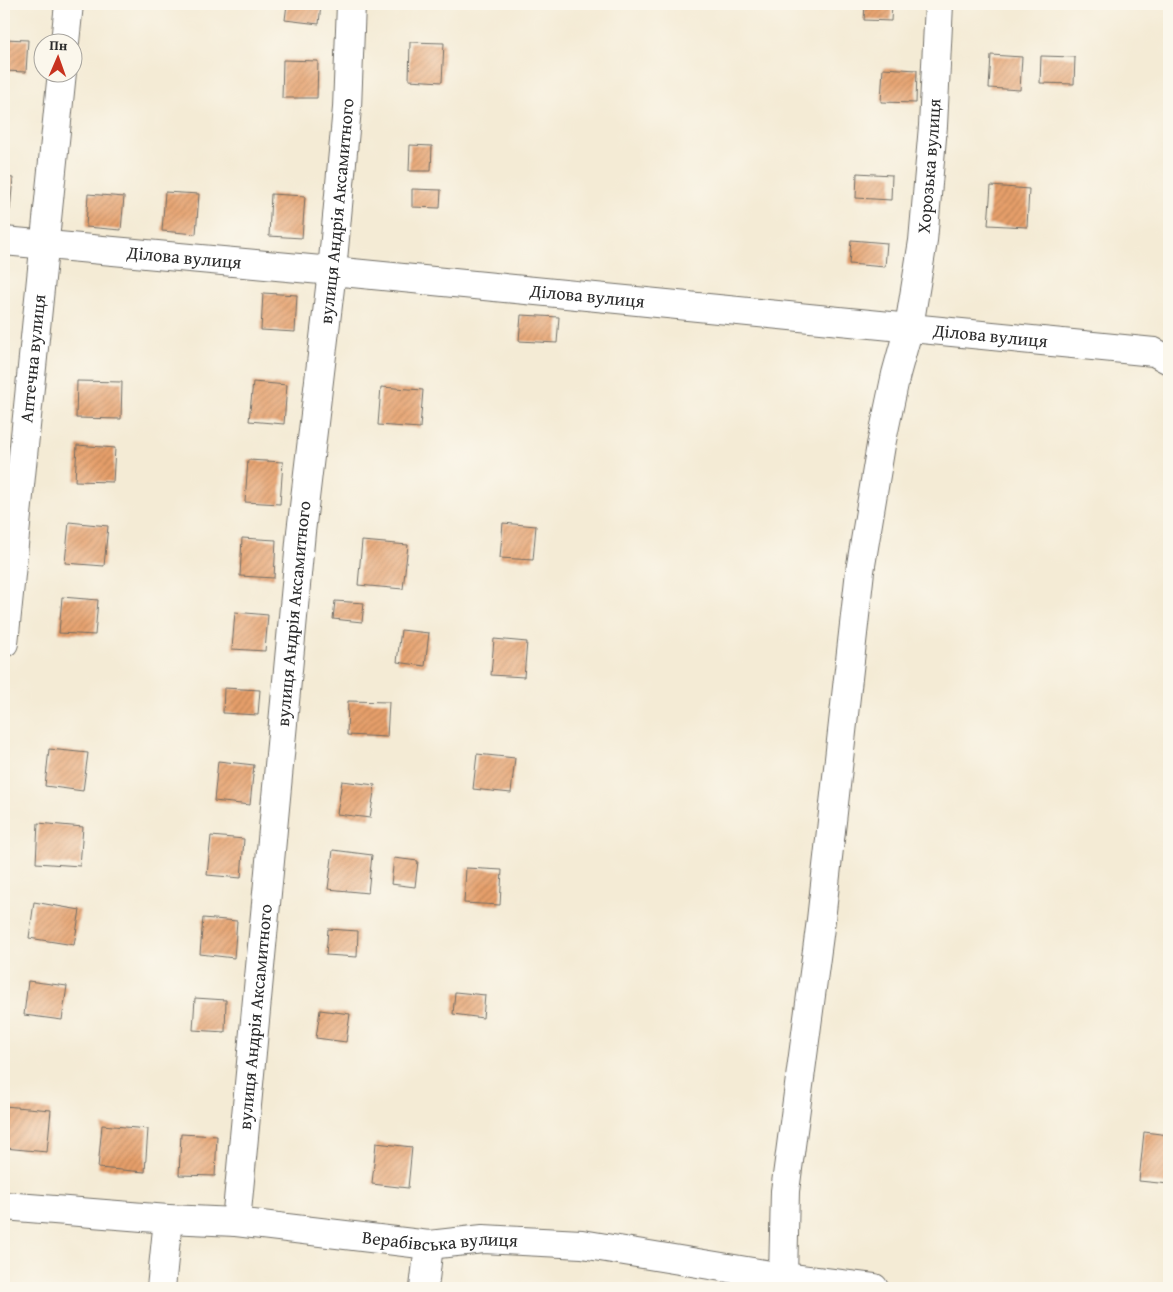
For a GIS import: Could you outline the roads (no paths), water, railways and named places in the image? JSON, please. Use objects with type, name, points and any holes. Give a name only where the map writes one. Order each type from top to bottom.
[{"type":"street","points":[[66,32],[69,4]]},
{"type":"street","name":"вулиця Андрія Аксамитного","points":[[236,1222],[301,532],[332,271],[347,108],[350,4]]},
{"type":"street","name":"Хорозька вулиця","points":[[783,1278],[785,1191],[821,920],[860,571],[881,445],[896,374],[909,327],[923,241],[933,126],[939,4]]},
{"type":"street","name":"Аптечна вулиця","points":[[4,643],[61,82]]},
{"type":"street","name":"Ділова вулиця","points":[[4,241],[332,271],[1154,352],[1169,360]]},
{"type":"street","name":"Верабівська вулиця","points":[[4,1206],[168,1219],[236,1222],[429,1245],[483,1239],[582,1244],[783,1278],[874,1288]]},
{"type":"street","points":[[161,1288],[168,1219]]},
{"type":"street","points":[[424,1288],[429,1245]]}]
